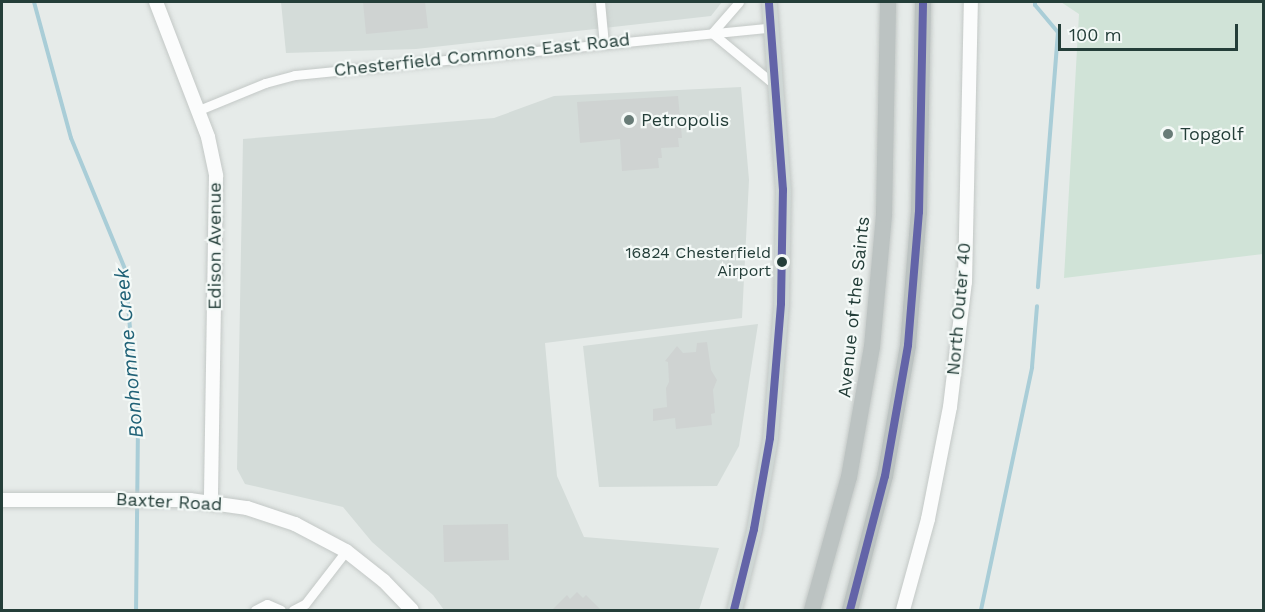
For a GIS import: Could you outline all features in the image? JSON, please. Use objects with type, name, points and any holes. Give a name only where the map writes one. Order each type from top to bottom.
[{"type":"highway","name":"Avenue of the Saints","points":[[812,610],[849,477],[872,347],[884,214],[888,2]]},
{"type":"highway","points":[[850,610],[885,476],[908,345],[919,212],[923,2]]},
{"type":"main road","points":[[734,610],[754,529],[770,438],[778,362],[783,190],[769,2]]},
{"type":"street","name":"Edison Avenue","points":[[156,2],[199,110],[213,155],[216,187],[211,502]]},
{"type":"street","points":[[600,2],[604,44]]},
{"type":"street","points":[[739,2],[712,33],[776,86]]},
{"type":"street","name":"North Outer 40","points":[[903,610],[928,519],[950,407],[965,282],[971,2]]},
{"type":"street","name":"Chesterfield Commons East Road","points":[[199,110],[265,83],[295,75],[772,27]]},
{"type":"street","name":"Baxter Road","points":[[8,500],[170,499],[211,502],[273,515],[346,551],[384,581],[412,610]]},
{"type":"street","points":[[2,508],[8,500]]},
{"type":"street","points":[[293,610],[305,604],[346,551]]},
{"type":"street","points":[[255,610],[267,604],[281,610]]},
{"type":"shaded area","points":[[281,2],[722,2],[711,16],[416,49],[286,53]]},
{"type":"shaded area","points":[[741,87],[749,180],[742,318],[545,343],[557,476],[584,537],[719,548],[699,610],[444,610],[433,595],[372,542],[343,507],[245,484],[237,469],[243,139],[494,118],[554,96]]},
{"type":"shaded area","points":[[758,324],[739,446],[717,486],[599,487],[583,346]]},
{"type":"green space","name":"Topgolf","points":[[1061,2],[1263,2],[1263,254],[1064,278],[1079,14]]},
{"type":"building","points":[[363,2],[425,2],[428,28],[366,34]]},
{"type":"building","name":"Petropolis","points":[[678,96],[682,138],[678,138],[679,147],[661,148],[662,158],[658,158],[659,168],[622,171],[620,139],[580,143],[577,102]]},
{"type":"building","points":[[707,342],[711,370],[717,380],[713,390],[715,413],[711,414],[712,425],[676,429],[675,418],[653,421],[653,409],[667,407],[666,388],[669,382],[668,362],[665,361],[677,346],[683,353],[696,352],[697,343]]},
{"type":"building","points":[[508,524],[509,560],[444,562],[443,525]]},
{"type":"building","points":[[577,592],[583,598],[586,595],[601,610],[552,610],[567,595],[570,599]]},
{"type":"waterway","name":"Bonhomme Creek","points":[[34,2],[71,138],[125,269],[138,424],[136,610]]},
{"type":"waterway","points":[[1035,2],[1035,5],[1058,32],[1038,287]]},
{"type":"waterway","points":[[981,610],[1032,367],[1037,306]]},
{"type":"transit line","points":[[734,610],[754,529],[770,438],[781,303],[783,190],[769,2]]},
{"type":"transit line","points":[[850,610],[885,476],[908,345],[919,212],[923,2]]},
{"type":"place","name":"Petropolis","points":[[629,120]]},
{"type":"place","name":"Topgolf","points":[[1168,134]]},
{"type":"place","name":"16824 Chesterfield Airport","points":[[782,262]]}]
